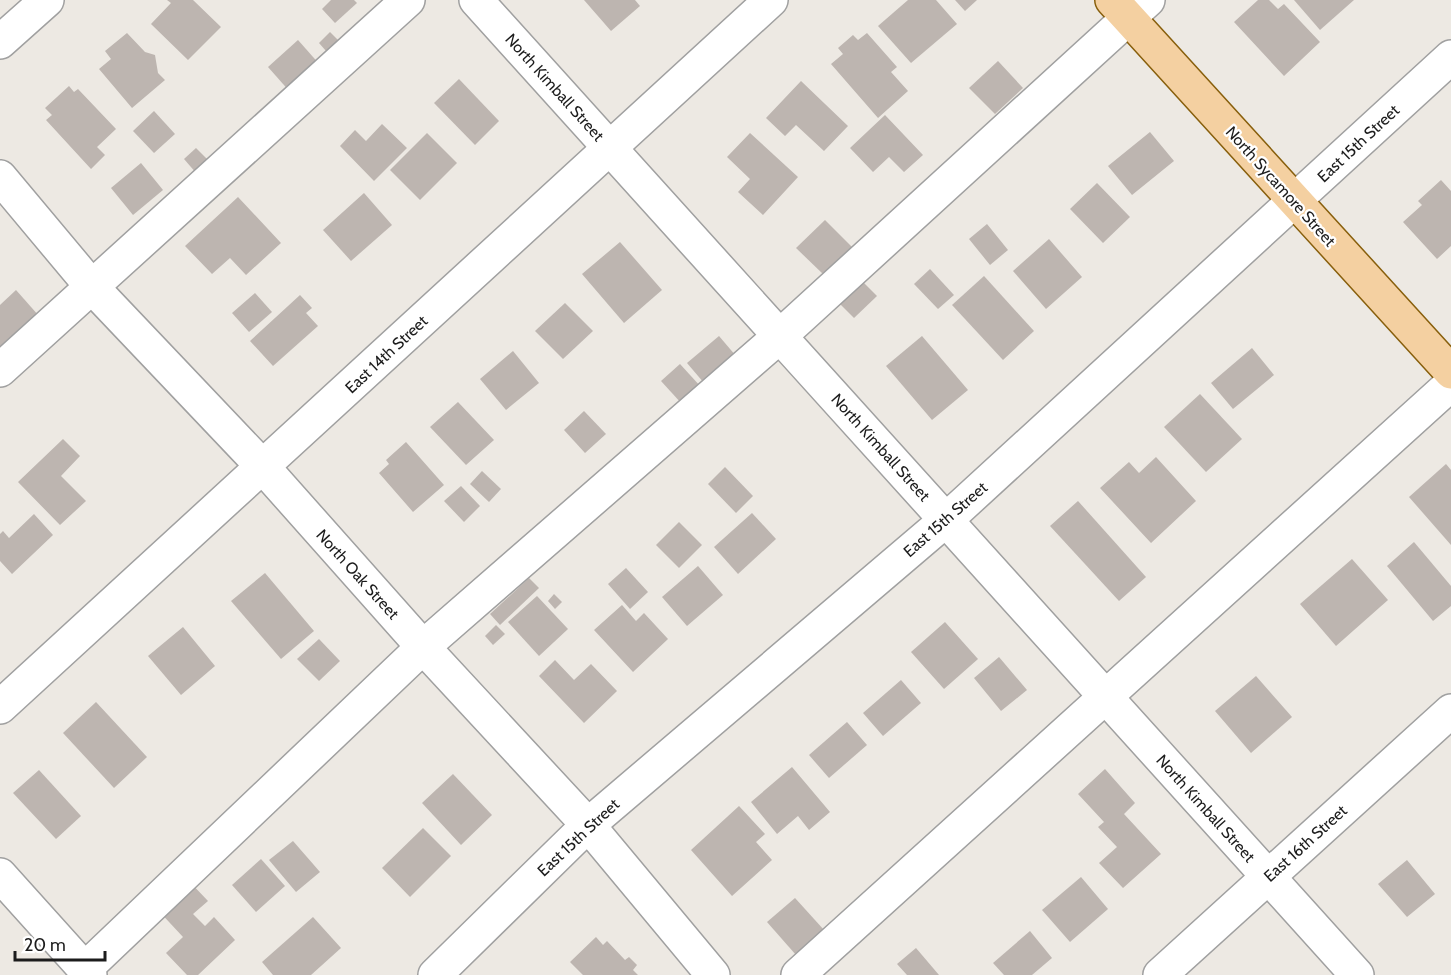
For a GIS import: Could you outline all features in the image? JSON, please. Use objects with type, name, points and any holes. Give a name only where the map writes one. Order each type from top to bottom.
[{"type":"main road","name":"North Sycamore Street","points":[[1129,6],[1295,201],[1451,372]]},
{"type":"street","points":[[0,42],[47,0]]},
{"type":"street","points":[[0,370],[408,0]]},
{"type":"street","name":"North Kimball Street","points":[[476,0],[1357,975]]},
{"type":"street","name":"East 14th Street","points":[[0,707],[771,0]]},
{"type":"street","points":[[0,875],[88,972],[423,647],[780,336],[1129,6]]},
{"type":"street","name":"East 15th Street","points":[[435,975],[588,825],[946,520],[1451,57]]},
{"type":"street","name":"North Oak Street","points":[[0,177],[92,287],[263,467],[423,647],[588,825],[713,975]]},
{"type":"street","points":[[798,975],[1451,384]]},
{"type":"street","name":"East 16th Street","points":[[1160,975],[1451,711]]},
{"type":"building","points":[[167,0],[193,0],[221,27],[188,60],[151,24],[171,3]]},
{"type":"building","points":[[331,0],[354,0],[357,3],[335,23],[322,9]]},
{"type":"building","points":[[584,0],[635,0],[640,6],[611,31]]},
{"type":"building","points":[[908,0],[936,0],[957,24],[911,63],[878,26]]},
{"type":"building","points":[[955,0],[977,0],[965,11]]},
{"type":"building","points":[[1258,0],[1269,0],[1278,9],[1284,4],[1320,42],[1284,76],[1234,22]]},
{"type":"building","points":[[1294,0],[1354,0],[1320,30]]},
{"type":"building","points":[[330,32],[345,47],[333,59],[319,43]]},
{"type":"building","points":[[127,33],[145,52],[155,55],[158,73],[165,80],[132,108],[99,69],[111,59],[105,51]]},
{"type":"building","points":[[867,33],[897,67],[891,72],[908,91],[878,118],[831,64],[843,54],[838,48],[853,35],[858,40]]},
{"type":"building","points":[[298,40],[321,66],[291,93],[268,67]]},
{"type":"building","points":[[998,61],[1023,88],[995,114],[969,88]]},
{"type":"building","points":[[459,79],[499,121],[475,145],[434,103]]},
{"type":"building","points":[[801,81],[848,126],[824,151],[796,125],[785,136],[766,118]]},
{"type":"building","points":[[69,86],[74,92],[78,89],[116,129],[97,147],[105,155],[91,169],[46,120],[52,115],[45,108]]},
{"type":"building","points":[[154,111],[175,134],[154,153],[133,131]]},
{"type":"building","points":[[885,115],[923,155],[904,172],[889,157],[873,172],[850,148]]},
{"type":"building","points":[[382,124],[407,148],[374,181],[340,146],[355,130],[366,141]]},
{"type":"building","points":[[1150,132],[1174,161],[1132,195],[1108,166]]},
{"type":"building","points":[[427,133],[457,163],[420,200],[390,170]]},
{"type":"building","points":[[750,133],[798,177],[763,215],[738,192],[750,179],[727,157]]},
{"type":"building","points":[[196,148],[209,161],[197,174],[184,159]]},
{"type":"building","points":[[141,163],[163,190],[133,215],[111,188]]},
{"type":"building","points":[[1441,180],[1451,191],[1451,246],[1437,259],[1403,222],[1422,205],[1418,201]]},
{"type":"building","points":[[1097,183],[1130,217],[1103,243],[1070,209]]},
{"type":"building","points":[[364,193],[392,225],[351,261],[323,230]]},
{"type":"building","points":[[238,197],[281,243],[246,275],[230,258],[212,274],[185,246]]},
{"type":"building","points":[[825,220],[852,247],[824,275],[796,248]]},
{"type":"building","points":[[987,224],[1008,250],[990,265],[969,239]]},
{"type":"building","points":[[1049,239],[1082,277],[1046,309],[1013,271]]},
{"type":"building","points":[[620,242],[662,290],[624,323],[582,274]]},
{"type":"building","points":[[930,269],[954,295],[938,309],[914,284]]},
{"type":"building","points":[[856,275],[877,296],[854,318],[833,297]]},
{"type":"building","points":[[984,276],[1034,331],[1003,360],[952,305]]},
{"type":"building","points":[[16,290],[39,316],[0,348],[0,305]]},
{"type":"building","points":[[255,293],[272,312],[249,332],[232,313]]},
{"type":"building","points":[[300,295],[312,308],[306,313],[318,326],[273,366],[250,341]]},
{"type":"building","points":[[565,303],[593,331],[563,359],[535,331]]},
{"type":"building","points":[[719,336],[736,356],[704,383],[687,363]]},
{"type":"building","points":[[922,336],[968,390],[932,420],[886,366]]},
{"type":"building","points":[[1252,348],[1274,375],[1233,409],[1211,383]]},
{"type":"building","points":[[513,351],[539,383],[506,410],[480,379]]},
{"type":"building","points":[[680,364],[701,387],[682,404],[661,381]]},
{"type":"building","points":[[1200,394],[1242,439],[1206,472],[1164,427]]},
{"type":"building","points":[[458,402],[494,440],[466,465],[430,427]]},
{"type":"building","points":[[584,411],[606,434],[585,453],[564,430]]},
{"type":"building","points":[[63,439],[80,456],[61,476],[86,501],[60,525],[18,482]]},
{"type":"building","points":[[406,442],[444,485],[413,512],[379,473],[389,464],[386,460]]},
{"type":"building","points":[[1156,457],[1196,501],[1151,543],[1100,488],[1129,462],[1139,473]]},
{"type":"building","points":[[1446,464],[1451,470],[1451,545],[1409,497]]},
{"type":"building","points":[[725,467],[753,496],[736,513],[708,484]]},
{"type":"building","points":[[482,471],[501,489],[489,502],[470,484]]},
{"type":"building","points":[[461,486],[480,506],[464,522],[444,501]]},
{"type":"building","points":[[1078,501],[1146,577],[1119,601],[1050,526]]},
{"type":"building","points":[[752,513],[776,539],[738,574],[714,547]]},
{"type":"building","points":[[34,514],[53,535],[12,574],[0,561],[0,534],[3,531],[9,538]]},
{"type":"building","points":[[679,522],[702,545],[679,568],[656,545]]},
{"type":"building","points":[[1414,542],[1451,586],[1451,606],[1433,621],[1387,566]]},
{"type":"building","points":[[1352,559],[1388,600],[1336,646],[1300,604]]},
{"type":"building","points":[[698,566],[723,595],[687,626],[662,597]]},
{"type":"building","points":[[626,568],[648,592],[630,609],[608,584]]},
{"type":"building","points":[[265,573],[314,631],[281,659],[231,601]]},
{"type":"building","points":[[529,578],[539,588],[500,625],[490,614]]},
{"type":"building","points":[[554,594],[562,602],[555,609],[548,601]]},
{"type":"building","points":[[537,596],[568,629],[539,656],[508,622]]},
{"type":"building","points":[[622,605],[636,621],[644,613],[668,639],[633,672],[594,630]]},
{"type":"building","points":[[945,622],[978,659],[944,689],[911,652]]},
{"type":"building","points":[[496,625],[505,634],[493,645],[485,636]]},
{"type":"building","points":[[183,627],[215,666],[181,695],[148,656]]},
{"type":"building","points":[[319,639],[340,661],[319,681],[297,659]]},
{"type":"building","points":[[999,657],[1027,690],[1001,711],[974,678]]},
{"type":"building","points":[[555,660],[574,680],[591,664],[617,691],[584,723],[539,676]]},
{"type":"building","points":[[1256,676],[1292,717],[1251,753],[1215,711]]},
{"type":"building","points":[[901,680],[921,703],[883,736],[863,713]]},
{"type":"building","points":[[96,702],[147,757],[114,788],[63,733]]},
{"type":"building","points":[[847,722],[867,745],[829,778],[809,755]]},
{"type":"building","points":[[792,767],[830,812],[809,830],[798,816],[777,834],[751,802]]},
{"type":"building","points":[[1105,769],[1135,803],[1124,814],[1161,854],[1123,888],[1099,863],[1117,847],[1098,827],[1104,822],[1078,794]]},
{"type":"building","points":[[39,770],[81,816],[56,839],[13,793]]},
{"type":"building","points":[[453,774],[492,815],[461,845],[422,803]]},
{"type":"building","points":[[739,806],[765,834],[756,842],[772,860],[732,896],[691,850]]},
{"type":"building","points":[[423,828],[451,856],[410,897],[382,868]]},
{"type":"building","points":[[293,841],[320,872],[296,892],[269,860]]},
{"type":"building","points":[[261,859],[285,886],[256,912],[232,885]]},
{"type":"building","points":[[1407,860],[1435,894],[1407,917],[1378,884]]},
{"type":"building","points":[[1081,877],[1108,909],[1070,942],[1042,910]]},
{"type":"building","points":[[187,879],[208,901],[193,914],[205,926],[214,917],[235,940],[198,975],[187,975],[166,953],[183,937],[156,908]]},
{"type":"building","points":[[795,898],[824,930],[796,955],[767,922]]},
{"type":"building","points":[[313,917],[341,948],[311,975],[273,975],[262,962]]},
{"type":"building","points":[[1030,931],[1052,958],[1032,975],[1004,975],[993,963]]},
{"type":"building","points":[[596,937],[603,945],[607,941],[625,960],[629,957],[637,965],[633,970],[638,975],[583,975],[570,962]]},
{"type":"building","points":[[916,948],[939,975],[907,975],[897,964]]}]
